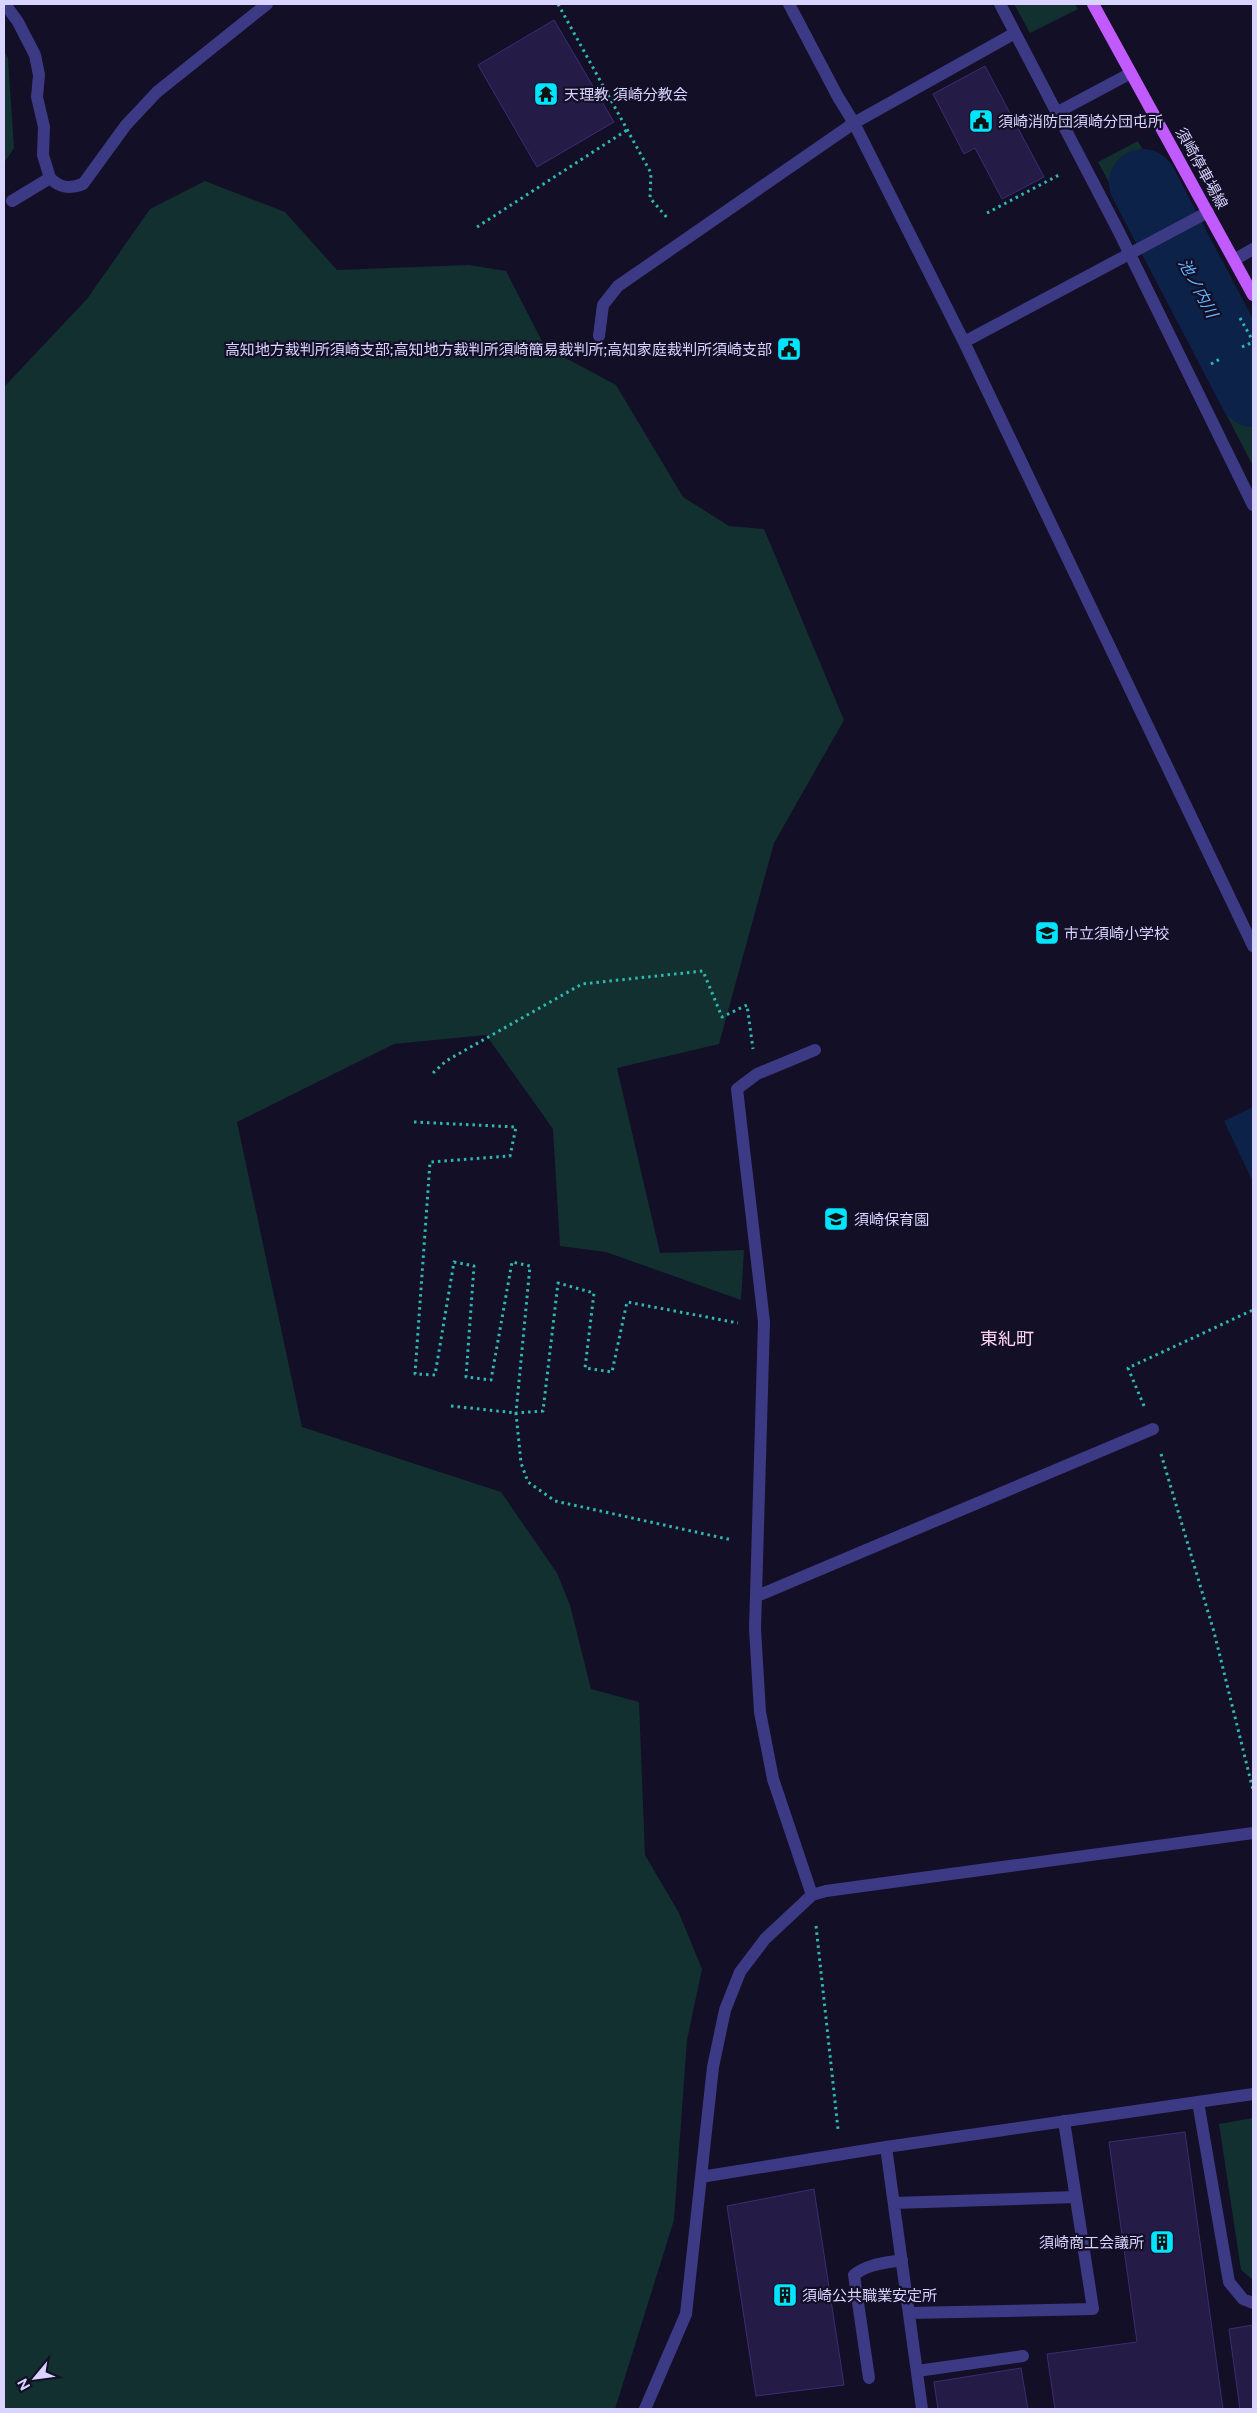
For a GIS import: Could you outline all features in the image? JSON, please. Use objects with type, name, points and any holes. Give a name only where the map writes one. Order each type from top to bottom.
[{"type":"main road","name":"須崎停車場線","points":[[1093,4],[1253,295]]},
{"type":"street","points":[[5,4],[18,22],[35,55],[39,75],[37,97],[44,127],[43,155],[50,178],[57,185],[65,188],[83,184],[126,125],[157,92],[267,4]]},
{"type":"street","points":[[789,4],[838,97],[854,122],[964,342],[1253,946]]},
{"type":"street","points":[[1000,4],[1130,253],[1253,505]]},
{"type":"street","points":[[599,336],[603,305],[618,286],[854,122],[1015,33]]},
{"type":"street","points":[[1056,113],[1131,73]]},
{"type":"street","points":[[12,201],[50,178]]},
{"type":"street","points":[[964,342],[1208,212]]},
{"type":"street","points":[[1234,260],[1253,249]]},
{"type":"street","points":[[812,1895],[773,1779],[760,1712],[755,1629],[764,1322],[737,1089],[757,1074],[815,1050]]},
{"type":"street","points":[[757,1596],[1153,1429]]},
{"type":"street","points":[[646,2409],[686,2314],[713,2067],[725,2010],[740,1972],[765,1939],[812,1895],[826,1891],[1253,1833]]},
{"type":"street","points":[[701,2177],[886,2147],[1253,2094]]},
{"type":"street","points":[[1198,2102],[1229,2282],[1243,2299],[1253,2302]]},
{"type":"street","points":[[909,2313],[1093,2309],[1064,2121]]},
{"type":"street","points":[[886,2147],[922,2409]]},
{"type":"street","points":[[894,2203],[1075,2197]]},
{"type":"street","points":[[869,2378],[854,2274],[860,2269],[902,2260]]},
{"type":"street","points":[[917,2372],[1023,2356]]},
{"type":"path","points":[[558,4],[651,173],[650,198],[686,238]]},
{"type":"path","points":[[477,227],[627,130]]},
{"type":"path","points":[[986,213],[1082,163]]},
{"type":"path","points":[[1242,347],[1253,342]]},
{"type":"path","points":[[1211,364],[1222,358]]},
{"type":"path","points":[[434,1073],[446,1061],[582,984],[703,971],[722,1017],[747,1005],[757,1074]]},
{"type":"path","points":[[414,1122],[516,1127],[510,1156],[430,1162],[415,1374],[435,1375],[454,1262],[474,1266],[466,1377],[491,1380],[512,1262],[530,1266],[516,1414],[521,1463],[528,1482],[555,1501],[757,1546]]},
{"type":"path","points":[[451,1406],[516,1414],[543,1411],[558,1283],[594,1293],[585,1368],[612,1372],[627,1302],[741,1324]]},
{"type":"path","points":[[1253,1310],[1128,1368],[1153,1429],[1214,1632],[1253,1790]]},
{"type":"path","points":[[812,1895],[841,2154]]},
{"type":"green space","points":[[1014,4],[1075,4],[1078,9],[1030,33]]},
{"type":"green space","points":[[4,51],[8,58],[14,148],[4,163]]},
{"type":"green space","points":[[1138,141],[1173,205],[1133,227],[1098,162]]},
{"type":"green space","points":[[205,181],[285,212],[337,270],[469,265],[506,271],[545,347],[616,385],[683,497],[729,526],[764,529],[844,720],[774,843],[719,1044],[617,1068],[660,1253],[744,1250],[741,1300],[606,1252],[560,1246],[553,1129],[486,1035],[394,1044],[237,1122],[302,1427],[501,1492],[557,1573],[570,1605],[591,1689],[639,1702],[645,1855],[679,1913],[702,1969],[687,2040],[674,2220],[615,2409],[4,2409],[4,387],[87,299],[150,209]]},
{"type":"green space","points":[[1193,243],[1208,267],[1223,262],[1253,320],[1253,466],[1154,275],[1152,265],[1158,258]]},
{"type":"green space","points":[[1253,2118],[1253,2280],[1241,2270],[1219,2124]]},
{"type":"water","points":[[1253,1107],[1253,1182],[1224,1121]]},
{"type":"building","name":"天理教 須崎分教会","points":[[554,20],[614,122],[537,167],[478,65]]},
{"type":"building","name":"須崎消防団須崎分団屯所","points":[[985,66],[1044,177],[1002,199],[975,148],[964,154],[933,94]]},
{"type":"building","name":"須崎商工会議所","points":[[1185,2132],[1223,2409],[1055,2409],[1047,2354],[1137,2342],[1109,2142]]},
{"type":"building","name":"須崎公共職業安定所","points":[[814,2189],[844,2385],[756,2396],[727,2206]]},
{"type":"building","points":[[1253,2325],[1253,2409],[1240,2409],[1229,2329]]},
{"type":"building","points":[[1021,2368],[1028,2409],[938,2409],[934,2382]]},
{"type":"waterway","name":"池ノ内川","points":[[1143,183],[1253,393]]},
{"type":"place","name":"天理教 須崎分教会","points":[[546,94]]},
{"type":"place","name":"須崎消防団須崎分団屯所","points":[[981,121]]},
{"type":"place","name":"高知地方裁判所須崎支部;高知地方裁判所須崎簡易裁判所;高知家庭裁判所須崎支部","points":[[789,349]]},
{"type":"place","name":"市立須崎小学校","points":[[1047,933]]},
{"type":"place","name":"須崎保育園","points":[[836,1219]]},
{"type":"place","name":"須崎商工会議所","points":[[1162,2242]]},
{"type":"place","name":"須崎公共職業安定所","points":[[785,2295]]},
{"type":"district","name":"東糺町","points":[[1007,1338]]}]
